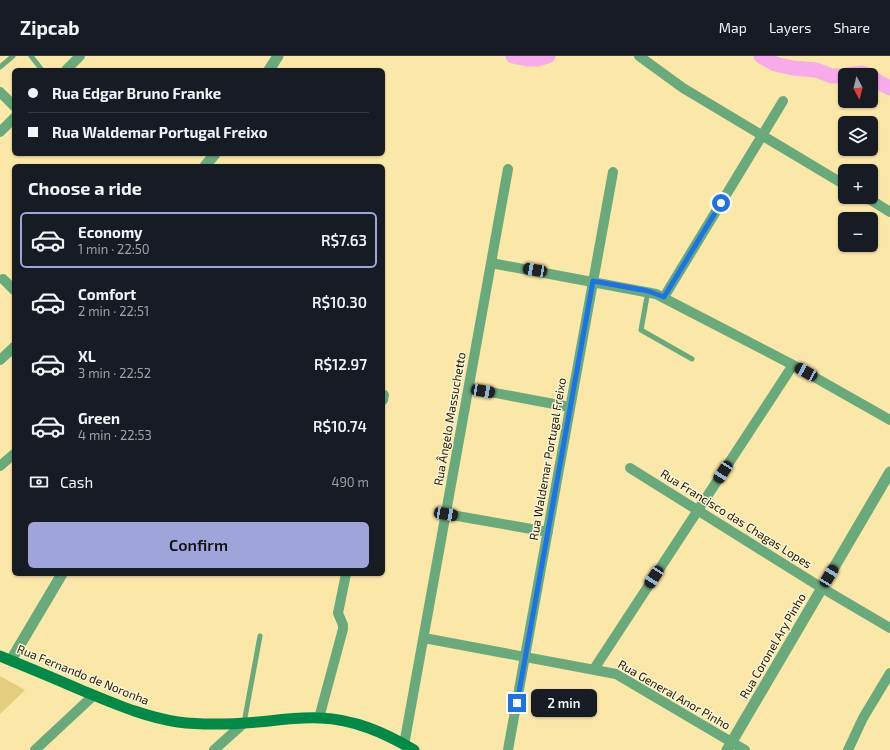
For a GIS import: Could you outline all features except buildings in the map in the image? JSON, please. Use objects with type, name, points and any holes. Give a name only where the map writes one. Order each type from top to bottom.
[{"type":"main road","name":"Rua Fernando de Noronha","points":[[0,656],[138,712],[177,721],[212,724],[320,718],[360,724],[409,747]]},
{"type":"street","points":[[68,68],[80,56]]},
{"type":"street","points":[[270,68],[278,56]]},
{"type":"street","points":[[639,56],[683,88],[838,181]]},
{"type":"street","points":[[0,92],[12,104]]},
{"type":"street","points":[[664,297],[783,101]]},
{"type":"street","points":[[0,132],[12,120]]},
{"type":"street","points":[[207,164],[213,156]]},
{"type":"street","name":"Rua Ângelo Massuchetto","points":[[409,747],[424,638],[508,169]]},
{"type":"street","name":"Rua Waldemar Portugal Freixo","points":[[508,750],[613,172]]},
{"type":"street","points":[[877,204],[890,212]]},
{"type":"street","points":[[491,262],[648,291],[664,297],[793,365],[890,420]]},
{"type":"street","points":[[3,279],[12,288]]},
{"type":"street","points":[[0,360],[12,348]]},
{"type":"street","points":[[594,669],[793,365]]},
{"type":"street","points":[[469,388],[570,407]]},
{"type":"street","points":[[0,466],[12,456]]},
{"type":"street","name":"Rua Francisco das Chagas Lopes","points":[[630,468],[697,512],[890,628]]},
{"type":"street","name":"Rua Coronel Ary Pinho","points":[[729,746],[890,472]]},
{"type":"street","points":[[446,514],[548,532]]},
{"type":"street","points":[[11,660],[61,576]]},
{"type":"street","points":[[320,718],[343,624],[338,613],[346,576]]},
{"type":"street","name":"Rua General Anor Pinho","points":[[424,638],[608,671],[624,678],[729,746],[745,750]]},
{"type":"street","points":[[848,750],[863,718],[890,673]]},
{"type":"street","points":[[35,750],[94,695]]},
{"type":"street","points":[[214,750],[244,723]]},
{"type":"lane","points":[[0,67],[13,56]]},
{"type":"lane","points":[[31,56],[40,68]]},
{"type":"lane","points":[[648,291],[641,330],[692,359]]},
{"type":"lane","points":[[244,723],[260,636]]},
{"type":"shaded area","points":[[0,676],[25,690],[0,714]]},
{"type":"waterway","points":[[513,56],[530,59],[539,59],[548,56]]},
{"type":"waterway","points":[[761,56],[775,64],[793,68],[816,70],[832,76],[838,76]]},
{"type":"waterway","points":[[878,82],[890,88]]},
{"type":"route","points":[[517,703],[593,281],[648,291],[664,297],[721,203]]}]
